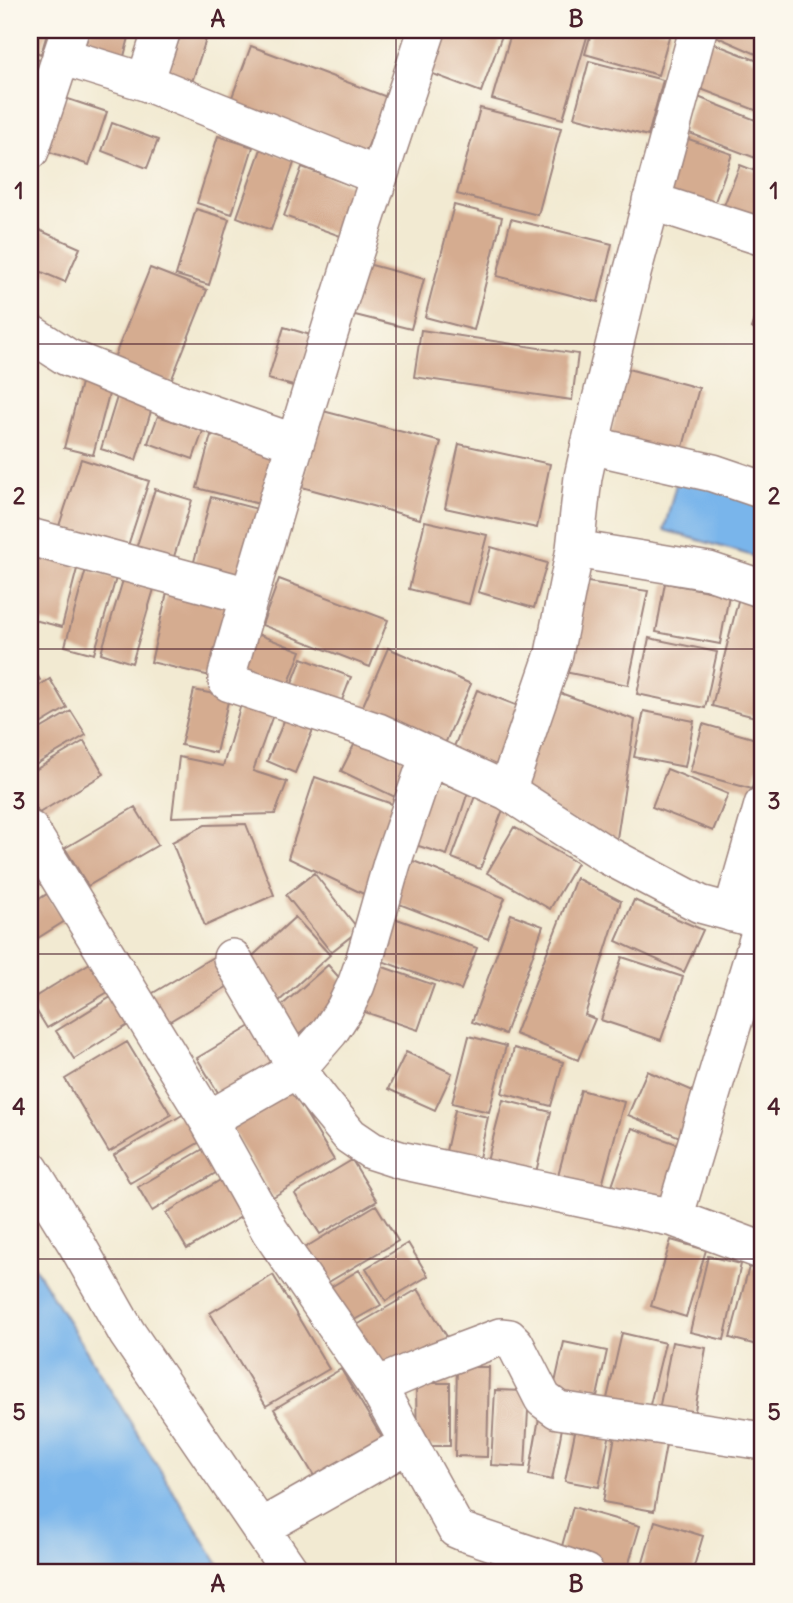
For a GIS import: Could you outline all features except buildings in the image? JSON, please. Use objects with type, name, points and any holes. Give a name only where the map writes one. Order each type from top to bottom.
[{"type":"street","points":[[145,82],[162,30]]},
{"type":"street","points":[[426,30],[349,264],[249,596],[227,681],[378,732],[429,755],[507,791],[605,854],[700,904],[753,919]]},
{"type":"street","points":[[507,791],[554,654],[575,549],[583,477],[590,445],[650,201],[698,30]]},
{"type":"street","points":[[30,151],[66,43],[145,82],[378,176]]},
{"type":"street","points":[[650,201],[763,237]]},
{"type":"street","points":[[30,333],[79,362],[177,402],[295,443]]},
{"type":"street","points":[[590,445],[713,473],[763,490]]},
{"type":"street","points":[[30,537],[249,596]]},
{"type":"street","points":[[575,549],[709,572],[763,589]]},
{"type":"street","points":[[208,1120],[296,1069],[330,1031],[345,1008],[356,985],[392,863],[429,755]]},
{"type":"street","points":[[674,1218],[753,919],[763,805]]},
{"type":"street","points":[[30,830],[208,1120],[270,1230],[377,1386],[456,1528],[586,1573]]},
{"type":"street","points":[[232,958],[296,1069],[350,1136],[372,1151],[400,1160],[674,1218],[763,1251]]},
{"type":"street","points":[[30,1169],[127,1333],[291,1573]]},
{"type":"street","points":[[377,1386],[500,1337],[509,1338],[515,1344],[543,1399],[558,1410],[763,1441]]},
{"type":"street","points":[[260,1528],[408,1444]]},
{"type":"water","points":[[678,476],[763,500],[763,559],[664,530]]},
{"type":"water","points":[[30,1260],[224,1573],[30,1573]]}]
